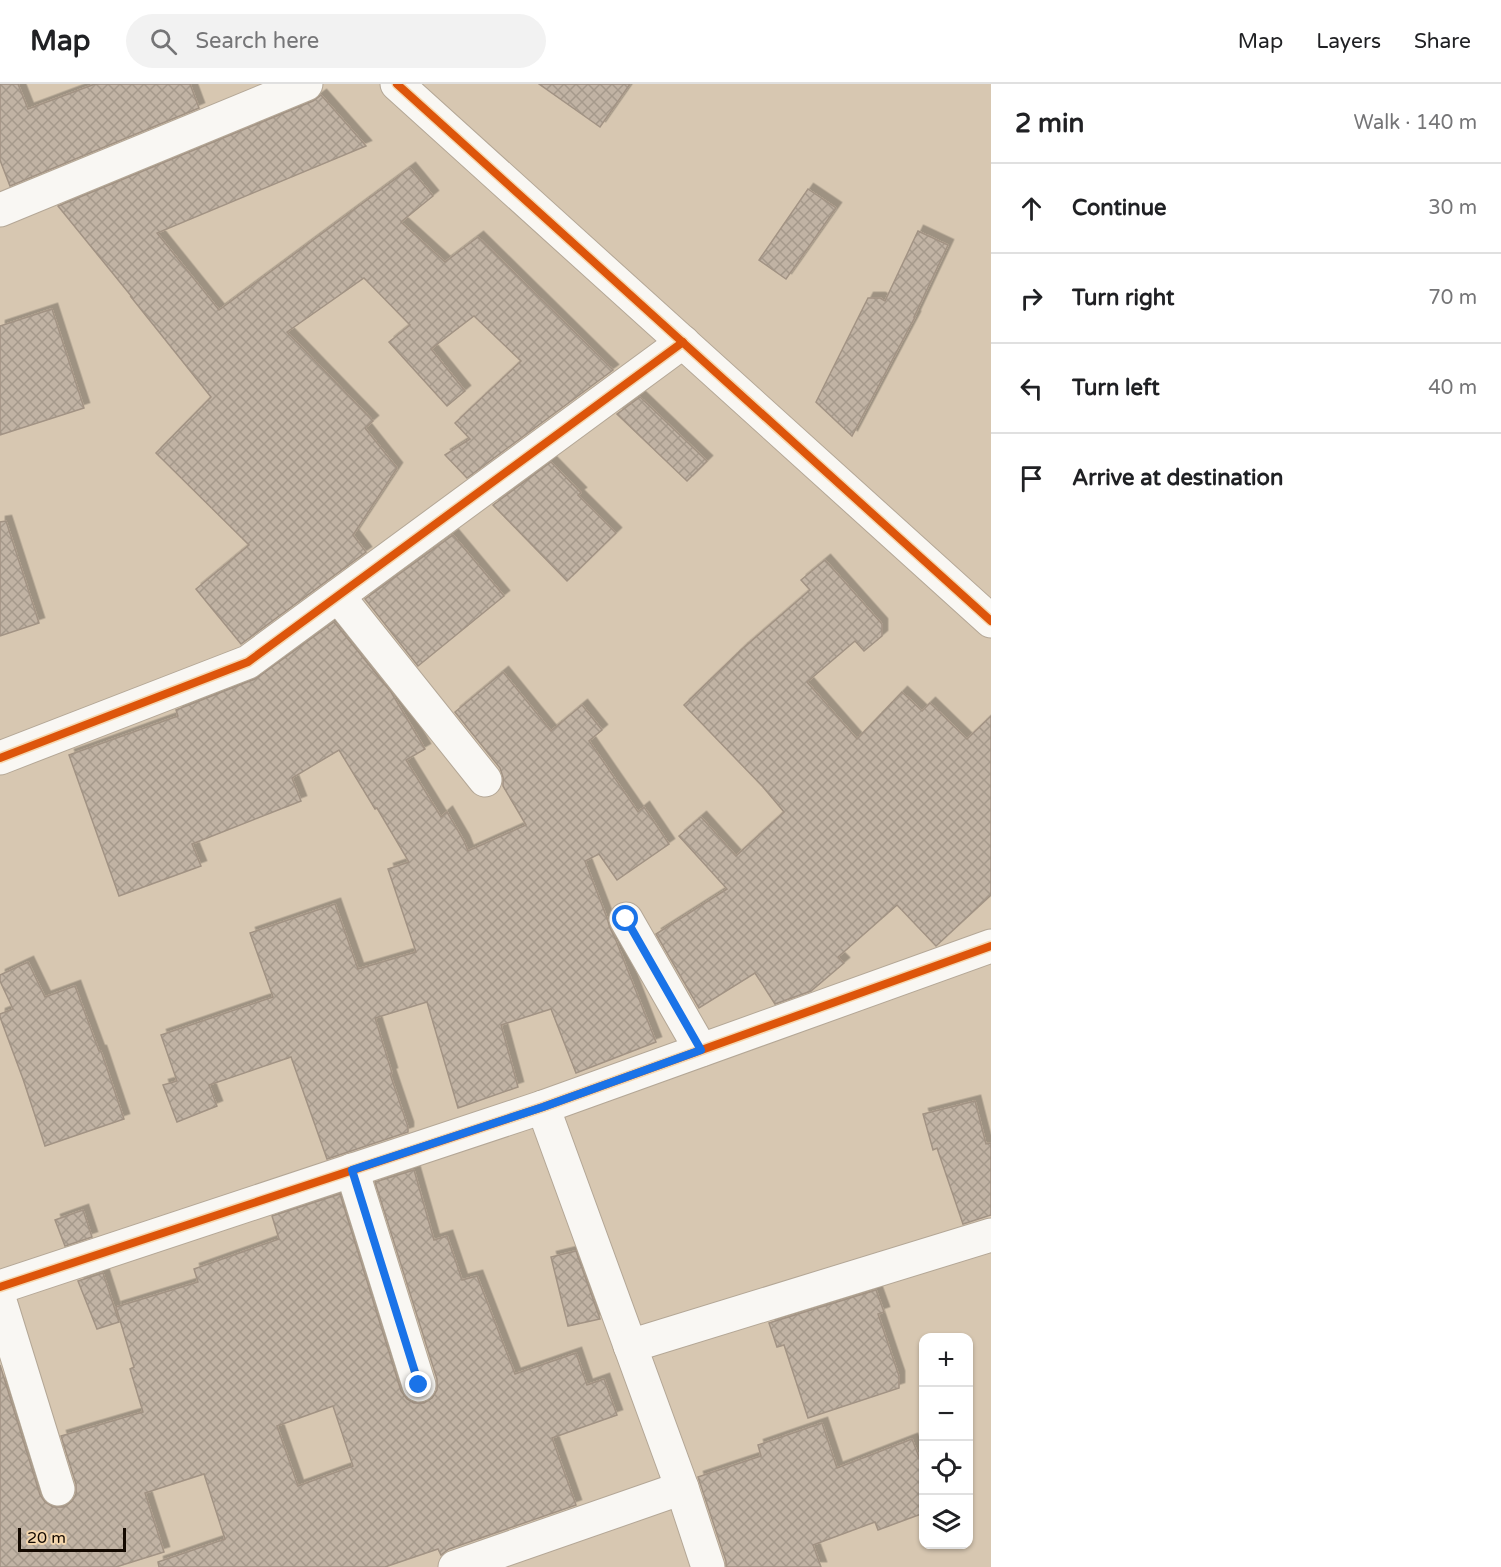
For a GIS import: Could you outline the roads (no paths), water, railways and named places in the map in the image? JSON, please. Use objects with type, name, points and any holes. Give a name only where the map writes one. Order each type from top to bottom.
[{"type":"street","points":[[0,210],[306,84]]},
{"type":"street","points":[[397,84],[991,621]]},
{"type":"street","points":[[0,758],[248,662],[683,342]]},
{"type":"street","points":[[338,596],[485,780]]},
{"type":"street","points":[[626,919],[701,1050]]},
{"type":"street","points":[[0,1287],[543,1107],[991,946]]},
{"type":"street","points":[[543,1107],[682,1488],[708,1567]]},
{"type":"street","points":[[352,1170],[419,1385]]},
{"type":"street","points":[[630,1346],[991,1235]]},
{"type":"street","points":[[0,1301],[58,1489]]},
{"type":"street","points":[[455,1567],[682,1488]]}]
